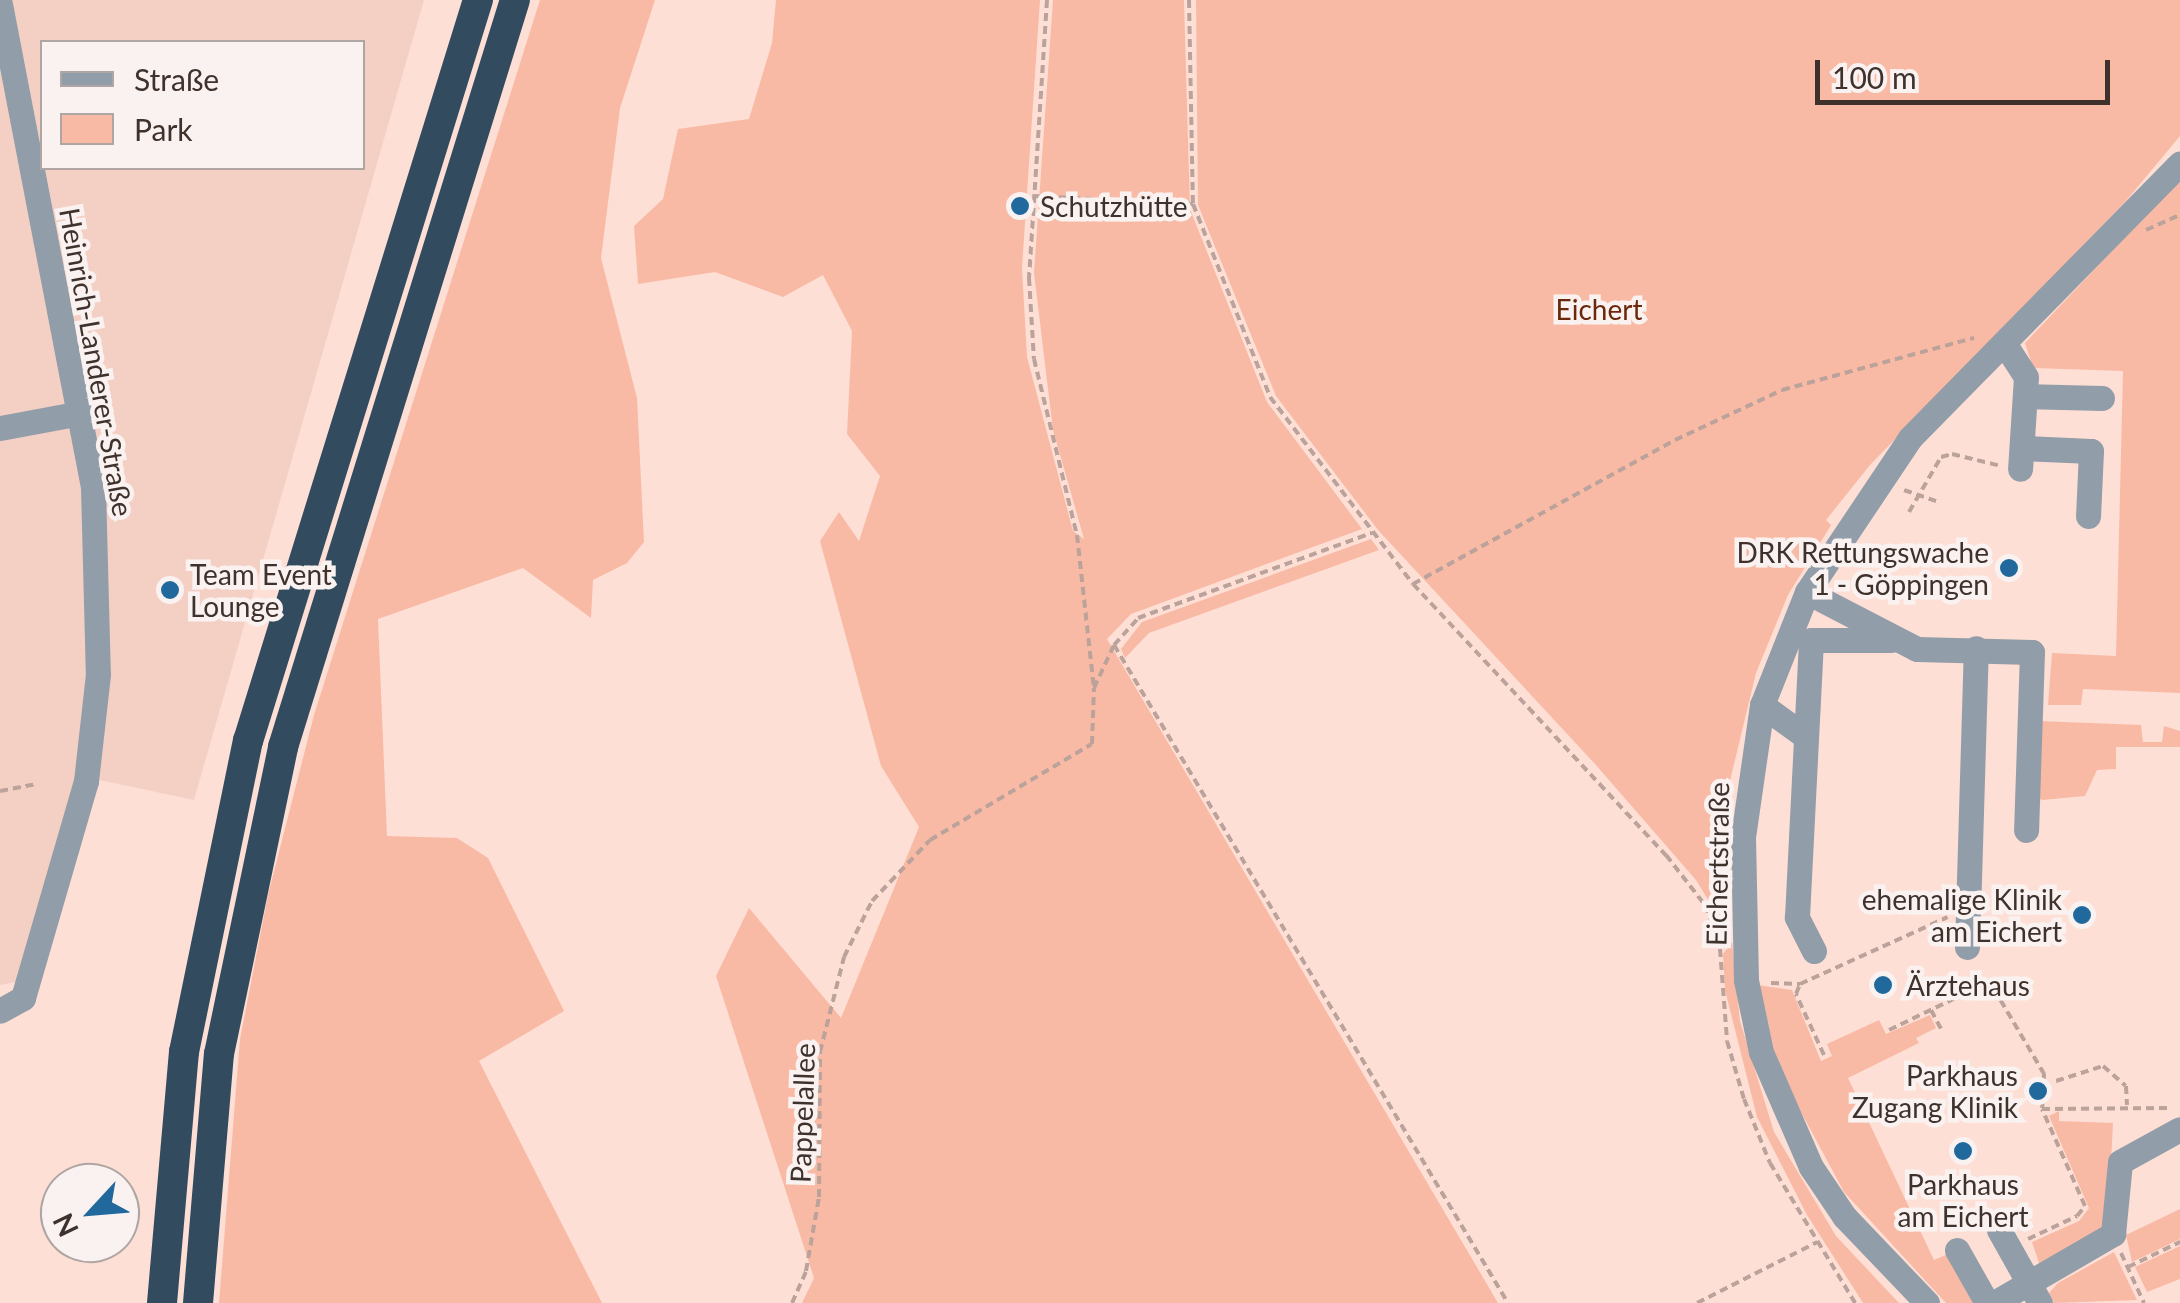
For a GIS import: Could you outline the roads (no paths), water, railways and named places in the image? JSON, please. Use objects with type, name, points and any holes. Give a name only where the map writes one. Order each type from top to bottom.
[{"type":"highway","points":[[162,1303],[184,1052],[248,741],[478,0]]},
{"type":"highway","points":[[198,1303],[222,1037],[283,747],[514,0]]},
{"type":"street","name":"Heinrich-Landerer-Straße","points":[[0,4],[80,413],[97,568],[98,674],[86,780],[24,998],[0,1011]]},
{"type":"street","name":"Eichertstraße","points":[[1927,1303],[1844,1216],[1811,1168],[1760,1052],[1746,980],[1742,837],[1762,705],[1807,592],[1886,471],[2004,343],[2180,163]]},
{"type":"street","points":[[2004,343],[2026,377],[2022,459],[2091,451],[2088,516]]},
{"type":"street","points":[[2025,396],[2102,398]]},
{"type":"street","points":[[0,428],[80,413]]},
{"type":"street","points":[[1807,592],[1891,640],[1917,648],[2032,652],[2026,830]]},
{"type":"street","points":[[1814,951],[1797,917],[1811,640],[1891,640]]},
{"type":"street","points":[[1967,947],[1976,648]]},
{"type":"street","points":[[1762,705],[1806,737]]},
{"type":"street","points":[[1956,1250],[1990,1303],[2034,1295],[2113,1234],[2120,1162],[2180,1129]]},
{"type":"street","points":[[2009,1237],[2034,1295]]},
{"type":"place","name":"Schutzhütte","points":[[1020,206]]},
{"type":"place","name":"DRK Rettungswache 1 - Göppingen","points":[[2009,568]]},
{"type":"place","name":"Team Event Lounge","points":[[170,590]]},
{"type":"place","name":"ehemalige Klinik am Eichert","points":[[2082,915]]},
{"type":"place","name":"Ärztehaus","points":[[1883,985]]},
{"type":"place","name":"Parkhaus Zugang Klinik","points":[[2038,1091]]},
{"type":"place","name":"Parkhaus am Eichert","points":[[1963,1151]]},
{"type":"park label","name":"Eichert","points":[[1599,309]]}]
